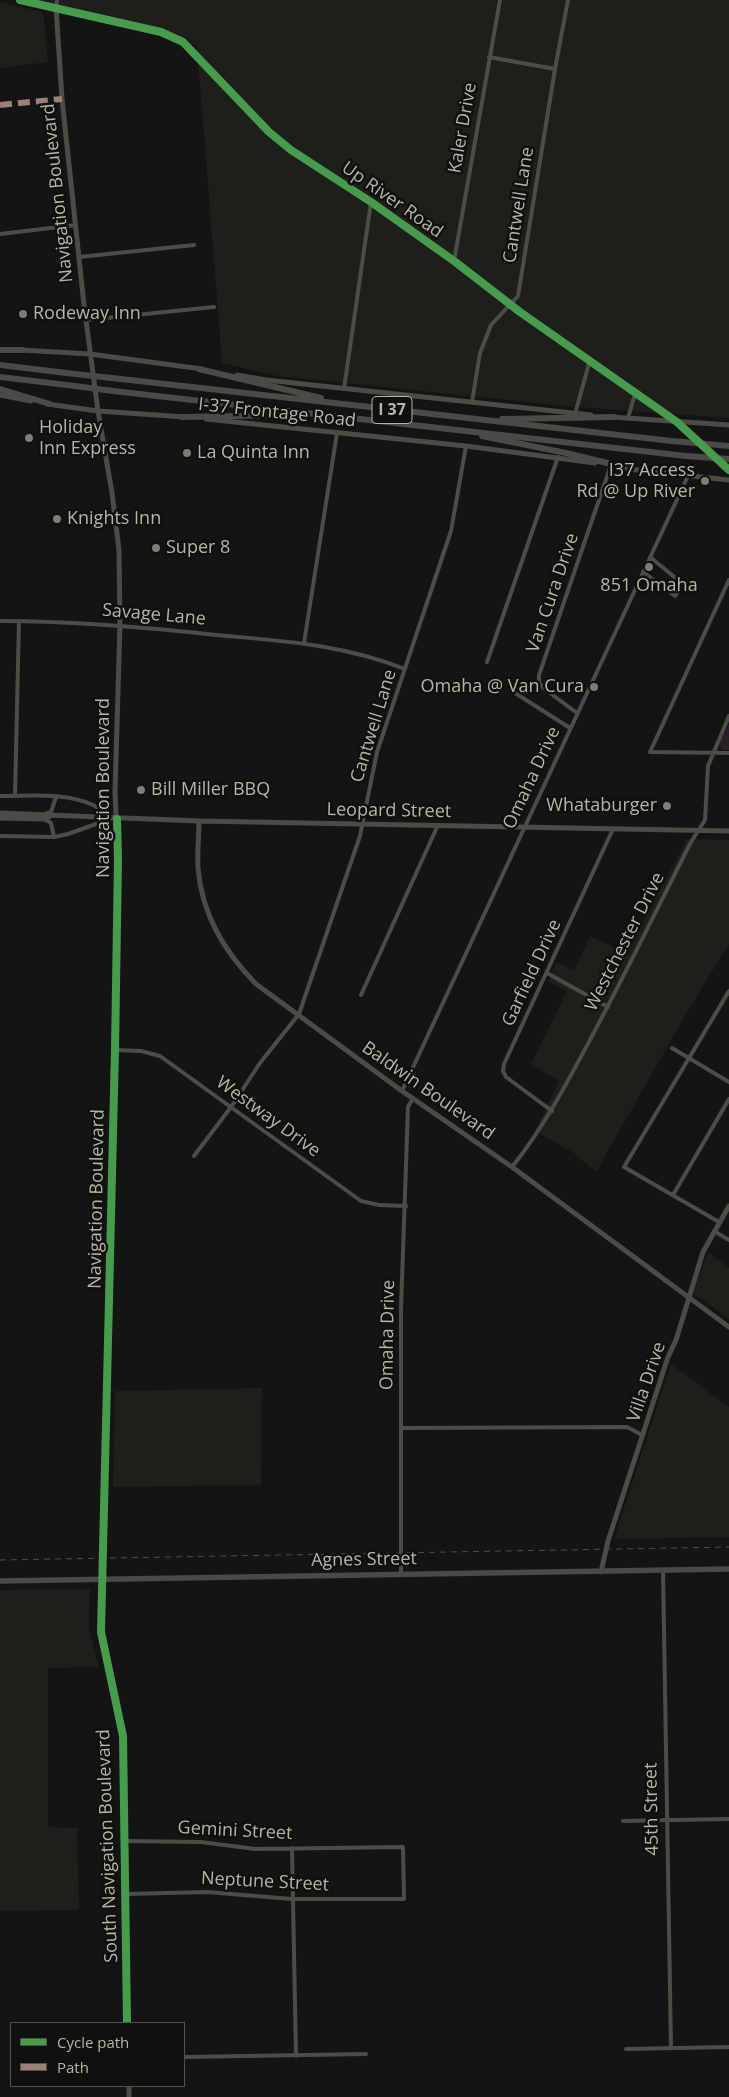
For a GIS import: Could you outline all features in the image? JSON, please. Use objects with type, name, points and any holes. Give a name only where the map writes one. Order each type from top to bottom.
[{"type":"highway","points":[[0,349],[23,350]]},
{"type":"highway","name":"I 37","points":[[0,365],[454,417],[729,446]]},
{"type":"highway","points":[[199,369],[349,404]]},
{"type":"highway","name":"I 37","points":[[0,377],[312,414],[686,456],[729,459]]},
{"type":"highway","points":[[0,389],[50,404]]},
{"type":"highway","points":[[182,416],[312,414]]},
{"type":"highway","points":[[454,417],[532,419],[614,417]]},
{"type":"highway","points":[[422,425],[566,452],[632,469]]},
{"type":"main road","name":"Up River Road","points":[[20,0],[161,32],[183,42],[268,132],[291,150],[371,202],[454,261],[510,304],[677,422],[729,470]]},
{"type":"main road","name":"Navigation Boulevard","points":[[56,8],[62,99],[78,257],[98,412],[112,492],[117,534],[120,625],[114,818],[118,859],[115,1050],[102,1580]]},
{"type":"main road","name":"I-37 Frontage Road","points":[[23,350],[90,354],[266,380],[575,414],[729,425]]},
{"type":"main road","name":"I-37 Frontage Road","points":[[0,395],[98,412],[182,416],[466,446],[558,457],[632,469],[729,480]]},
{"type":"main road","name":"Leopard Street","points":[[0,813],[46,817]]},
{"type":"main road","name":"Leopard Street","points":[[0,818],[114,818],[362,825],[729,831]]},
{"type":"main road","name":"Baldwin Boulevard","points":[[199,821],[198,868],[202,899],[211,923],[237,964],[256,984],[402,1091],[512,1167],[729,1327]]},
{"type":"main road","name":"Villa Drive","points":[[601,1572],[608,1542],[668,1357],[676,1340],[702,1252],[729,1206]]},
{"type":"main road","name":"Agnes Street","points":[[0,1581],[729,1569]]},
{"type":"main road","name":"South Navigation Boulevard","points":[[102,1580],[101,1632],[123,1736],[128,2022]]},
{"type":"street","name":"Navigation Boulevard","points":[[56,8],[57,0]]},
{"type":"street","name":"Kaler Drive","points":[[454,261],[500,0]]},
{"type":"street","name":"Cantwell Lane","points":[[472,402],[480,353],[491,325],[518,296],[568,0]]},
{"type":"street","points":[[489,57],[555,68]]},
{"type":"street","points":[[344,389],[371,202]]},
{"type":"street","points":[[0,234],[76,225]]},
{"type":"street","points":[[78,257],[194,245]]},
{"type":"street","points":[[86,320],[214,307]]},
{"type":"street","points":[[575,414],[590,360]]},
{"type":"street","points":[[628,418],[636,394]]},
{"type":"street","points":[[304,643],[337,433]]},
{"type":"street","name":"Cantwell Lane","points":[[194,1156],[231,1107],[260,1063],[299,1014],[362,825],[377,752],[451,531],[466,446]]},
{"type":"street","points":[[487,662],[558,457]]},
{"type":"street","name":"Van Cura Drive","points":[[577,713],[542,687],[539,682],[539,675],[611,465]]},
{"type":"street","name":"Omaha Drive","points":[[402,1091],[688,476]]},
{"type":"street","points":[[643,572],[675,596],[683,584],[650,557]]},
{"type":"street","points":[[729,580],[650,752],[729,753]]},
{"type":"street","name":"Savage Lane","points":[[0,621],[120,625],[304,643],[375,657],[405,668]]},
{"type":"street","points":[[15,796],[19,621]]},
{"type":"street","points":[[515,692],[570,728]]},
{"type":"street","name":"Westchester Drive","points":[[512,1167],[533,1141],[552,1110],[705,820],[708,766],[729,716]]},
{"type":"street","points":[[0,796],[72,799],[94,805],[114,818]]},
{"type":"street","points":[[54,837],[51,823],[46,817],[51,812],[56,797]]},
{"type":"street","points":[[0,836],[54,837],[114,818]]},
{"type":"street","points":[[361,995],[438,826]]},
{"type":"street","name":"Garfield Drive","points":[[552,1110],[506,1076],[503,1071],[504,1064],[613,828]]},
{"type":"street","points":[[547,973],[608,1007]]},
{"type":"street","points":[[719,1222],[624,1166],[729,991]]},
{"type":"street","points":[[672,1048],[729,1082]]},
{"type":"street","name":"Westway Drive","points":[[115,1050],[141,1051],[160,1056],[361,1201],[379,1205],[406,1206]]},
{"type":"street","name":"Omaha Drive","points":[[401,1574],[401,1309],[408,1107],[413,1098]]},
{"type":"street","points":[[673,1195],[729,1099]]},
{"type":"street","points":[[714,1231],[729,1240]]},
{"type":"street","points":[[401,1428],[626,1427],[642,1435]]},
{"type":"street","name":"45th Street","points":[[663,1570],[670,2048]]},
{"type":"street","points":[[623,1821],[729,1819]]},
{"type":"street","name":"Gemini Street","points":[[125,1841],[201,1842],[255,1849],[403,1847],[404,1899]]},
{"type":"street","points":[[292,1848],[296,2056]]},
{"type":"street","name":"Neptune Street","points":[[126,1894],[207,1892],[292,1900],[404,1899]]},
{"type":"street","points":[[626,2049],[729,2047]]},
{"type":"street","points":[[185,2057],[366,2054]]},
{"type":"shaded area","points":[[40,0],[729,0],[729,418],[565,406],[278,376],[222,363],[197,46],[172,32]]},
{"type":"shaded area","points":[[0,2],[43,12],[48,62],[0,68]]},
{"type":"shaded area","points":[[729,724],[729,750],[722,750],[719,745]]},
{"type":"shaded area","points":[[687,839],[729,840],[729,944],[689,1009],[596,1172],[574,1153],[535,1131],[559,1081],[531,1064],[567,991],[548,981],[556,962],[574,970],[590,936],[627,953]]},
{"type":"shaded area","points":[[708,1252],[729,1268],[729,1319],[693,1293]]},
{"type":"shaded area","points":[[671,1364],[729,1407],[729,1537],[614,1539]]},
{"type":"shaded area","points":[[262,1388],[261,1485],[113,1487],[115,1391]]},
{"type":"shaded area","points":[[90,1589],[89,1630],[99,1667],[48,1668],[48,1827],[77,1828],[79,1910],[0,1911],[0,1590]]},
{"type":"railway","points":[[0,1560],[729,1547]]},
{"type":"marked path","points":[[0,105],[62,99]]},
{"type":"cycle path","points":[[20,0],[161,32],[183,42],[269,132],[291,150],[371,202],[454,261],[520,312],[677,422],[729,470]]},
{"type":"cycle path","points":[[117,819],[115,1050],[101,1632],[123,1736],[127,2022]]},
{"type":"place","name":"Rodeway Inn","points":[[23,314]]},
{"type":"place","name":"Holiday Inn Express","points":[[29,438]]},
{"type":"place","name":"La Quinta Inn","points":[[187,453]]},
{"type":"place","name":"I37 Access Rd @ Up River","points":[[705,481]]},
{"type":"place","name":"Knights Inn","points":[[57,519]]},
{"type":"place","name":"Super 8","points":[[156,548]]},
{"type":"place","name":"851 Omaha","points":[[649,567]]},
{"type":"place","name":"Omaha @ Van Cura","points":[[594,687]]},
{"type":"place","name":"Bill Miller BBQ","points":[[141,790]]},
{"type":"place","name":"Whataburger","points":[[667,806]]}]
